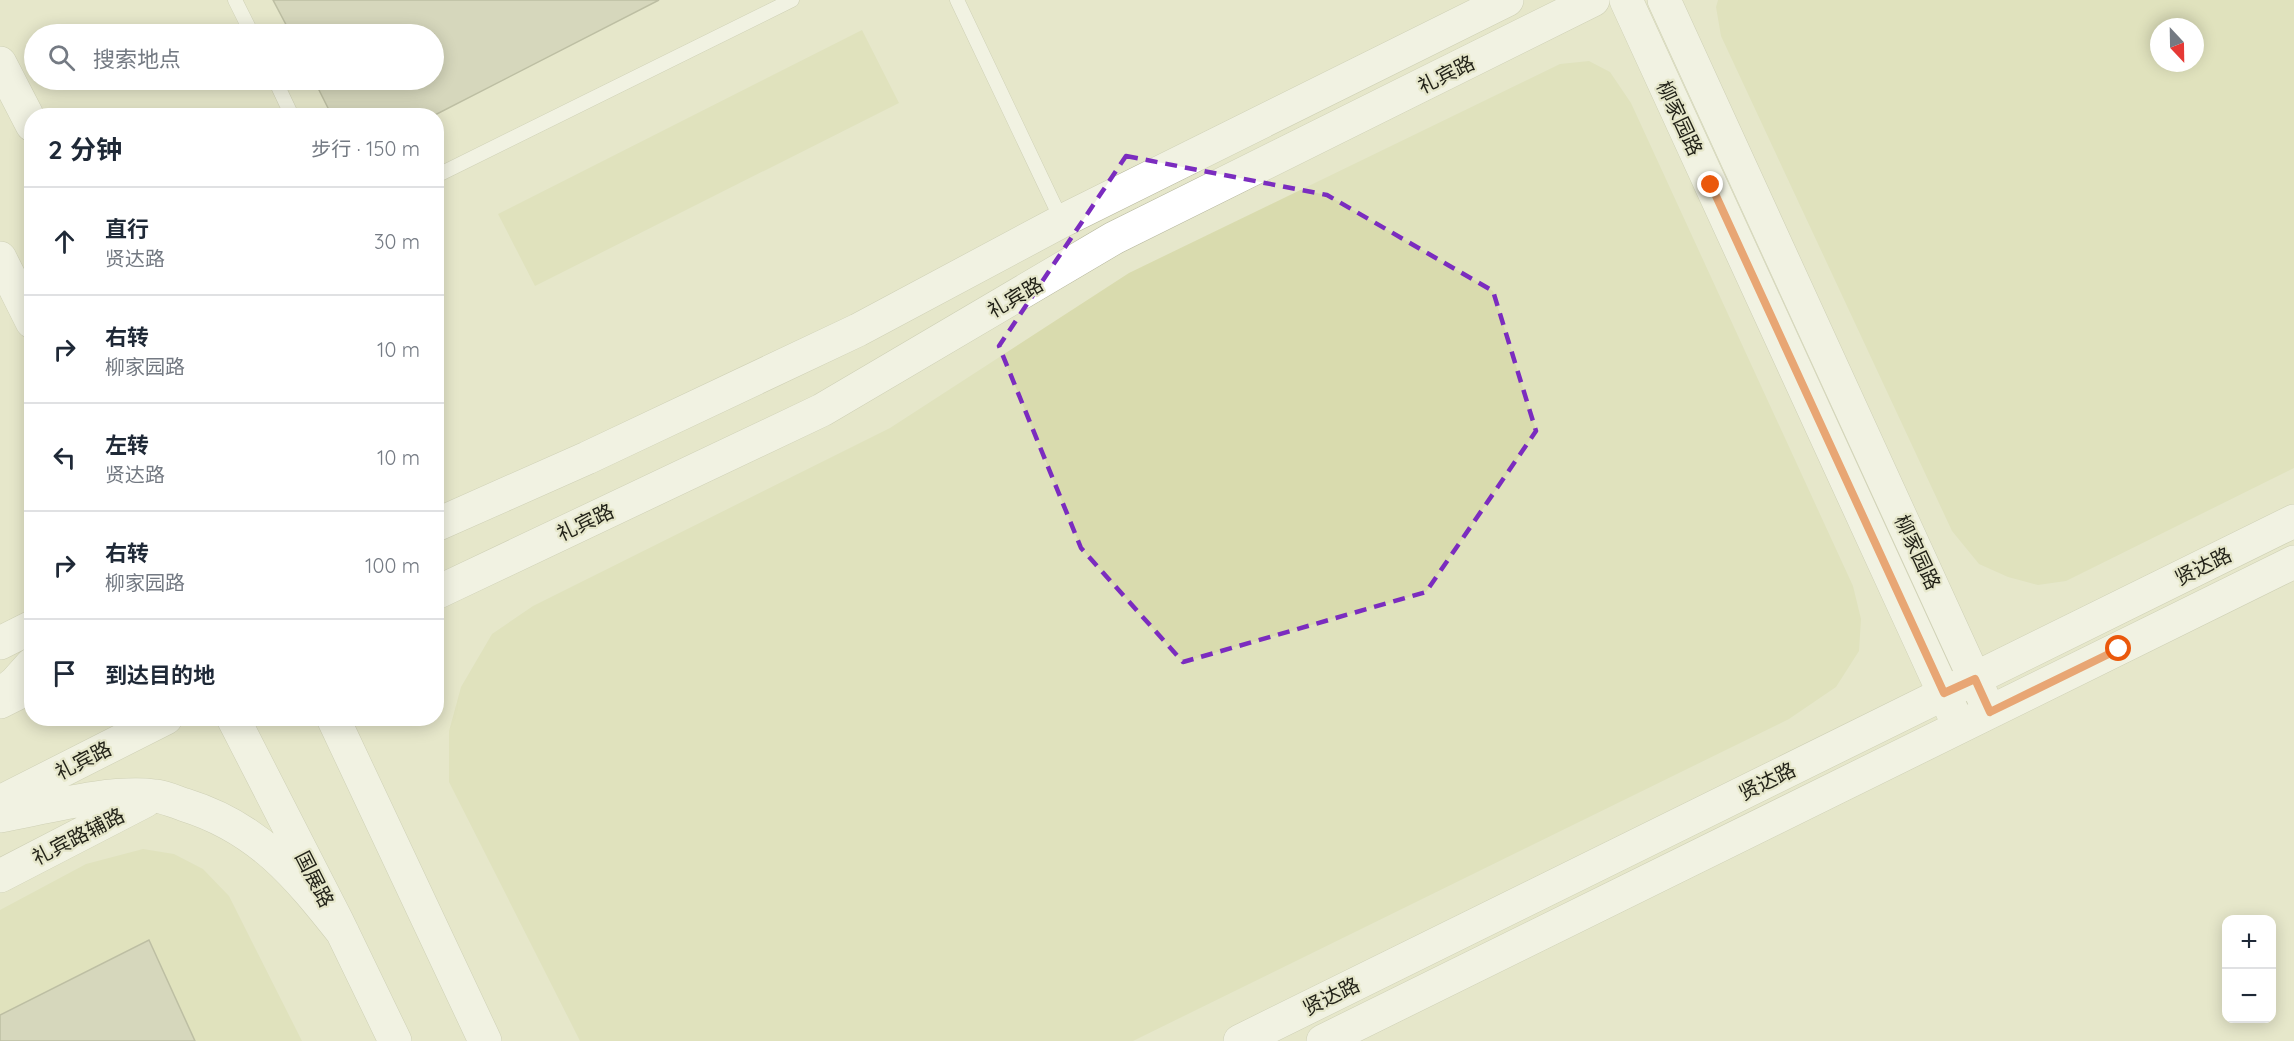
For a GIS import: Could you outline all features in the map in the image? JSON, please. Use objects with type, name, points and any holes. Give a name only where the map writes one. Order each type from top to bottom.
[{"type":"street","name":"礼宾路","points":[[444,521],[586,458],[858,330],[1062,221],[1507,0]]},
{"type":"street","name":"礼宾路","points":[[444,589],[822,410],[1114,238],[1593,0]]},
{"type":"street","name":"柳家园路","points":[[1626,0],[1960,727]]},
{"type":"street","name":"柳家园路","points":[[1665,0],[1990,712]]},
{"type":"street","points":[[0,63],[24,110]]},
{"type":"street","points":[[0,258],[24,306]]},
{"type":"street","name":"贤达路","points":[[1240,1041],[2294,521]]},
{"type":"street","name":"贤达路","points":[[1323,1041],[2294,562]]},
{"type":"street","points":[[0,642],[24,631]]},
{"type":"street","points":[[0,694],[15,684],[24,673]]},
{"type":"street","points":[[0,702],[24,690]]},
{"type":"street","name":"礼宾路","points":[[0,802],[150,726]]},
{"type":"street","name":"国展路","points":[[236,726],[343,933],[395,1041]]},
{"type":"street","points":[[337,726],[485,1041]]},
{"type":"street","points":[[0,816],[122,795],[155,796],[196,808],[238,826],[278,857],[343,933]]},
{"type":"street","name":"礼宾路辅路","points":[[0,876],[155,796]]},
{"type":"lane","points":[[235,0],[247,24]]},
{"type":"lane","points":[[444,172],[792,0]]},
{"type":"lane","points":[[961,1],[1062,221]]},
{"type":"lane","points":[[279,90],[288,108]]},
{"type":"highlighted area","points":[[1126,156],[1327,195],[1493,291],[1536,431],[1426,592],[1183,662],[1081,548],[999,346]]},
{"type":"green space","points":[[1718,0],[2294,0],[2294,468],[2066,581],[2038,585],[2008,577],[1979,564],[1952,531],[1721,36],[1716,7]]},
{"type":"green space","points":[[862,30],[899,103],[535,286],[498,214]]},
{"type":"green space","points":[[1589,61],[1610,72],[1631,103],[1853,586],[1861,619],[1859,651],[1836,687],[1789,719],[1133,1041],[580,1041],[449,782],[449,731],[461,687],[492,634],[533,606],[890,428],[1129,273],[1560,64]]},
{"type":"green space","points":[[143,849],[174,854],[203,869],[229,896],[302,1041],[0,1041],[0,910],[86,864]]},
{"type":"building","points":[[273,0],[659,0],[444,110],[444,108],[328,108],[319,90],[444,90],[444,24],[286,24]]},
{"type":"building","points":[[149,940],[195,1041],[0,1041],[0,1015]]},
{"type":"route","points":[[1711,185],[1944,693],[1975,679],[1990,712],[2119,649]]}]
